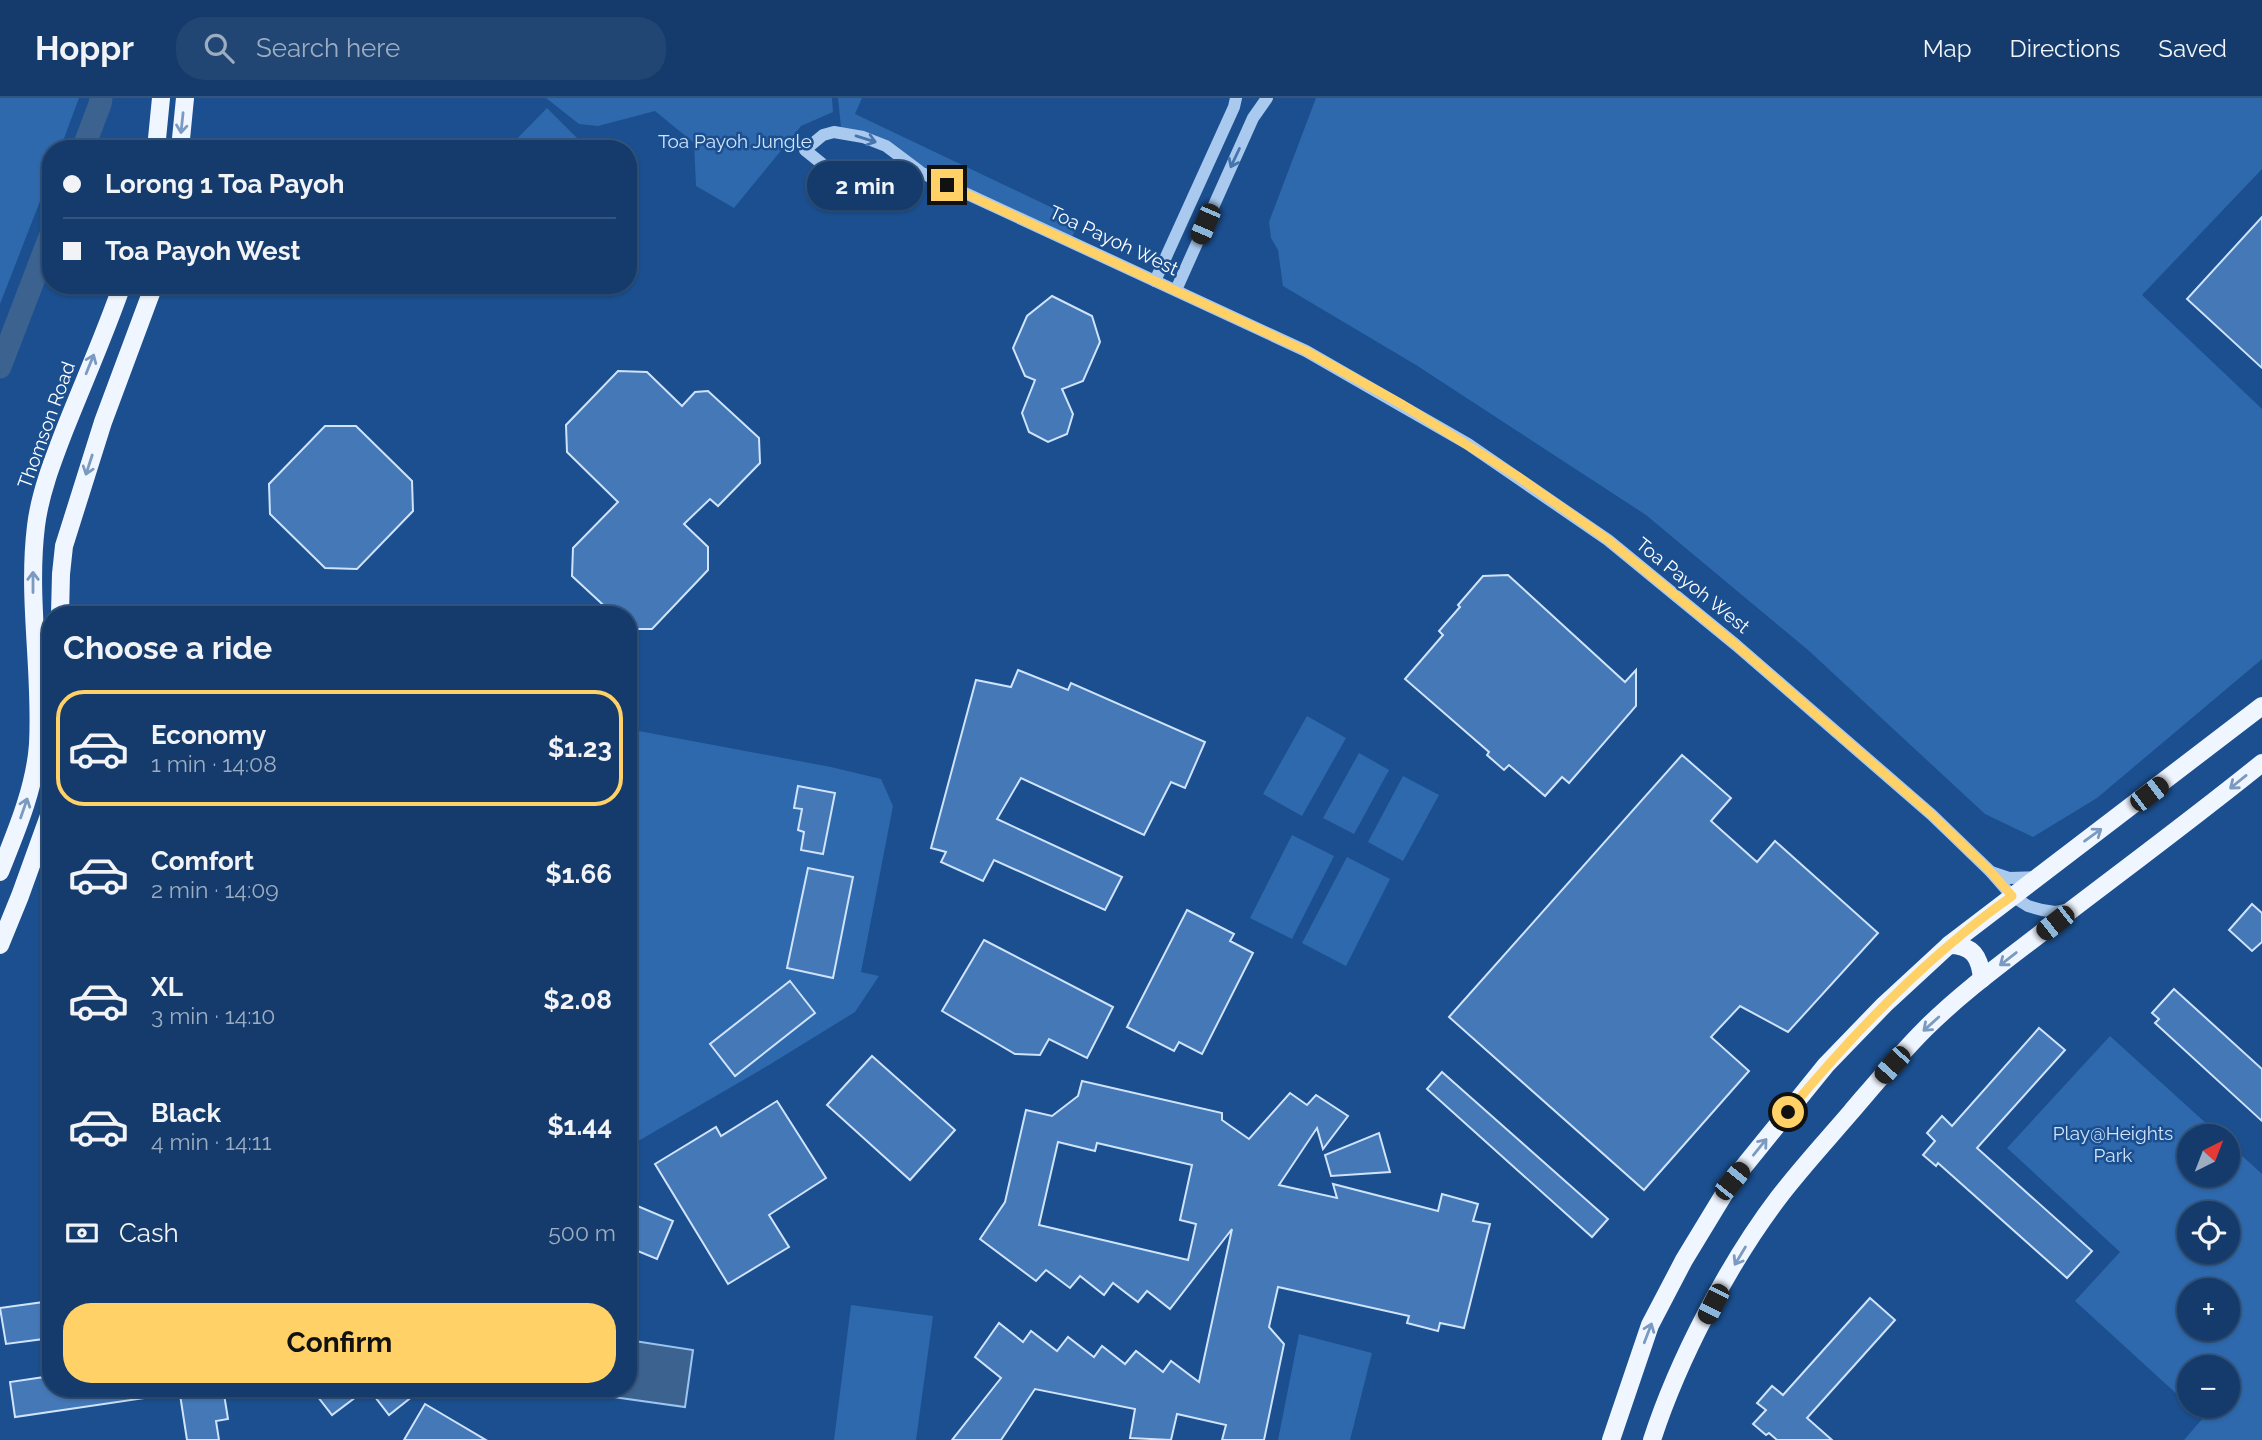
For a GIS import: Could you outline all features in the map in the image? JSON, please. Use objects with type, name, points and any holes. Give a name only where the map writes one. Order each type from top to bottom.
[{"type":"main road","points":[[157,140],[161,98]]},
{"type":"main road","points":[[181,140],[185,98]]},
{"type":"main road","name":"Thomson Road","points":[[0,872],[32,782],[38,746],[39,693],[32,559],[36,523],[56,452],[118,294]]},
{"type":"main road","points":[[60,606],[64,546],[103,422],[151,294]]},
{"type":"main road","points":[[1611,1440],[1650,1325],[1684,1260],[1732,1181],[1836,1054],[1949,945],[2262,706]]},
{"type":"main road","points":[[1652,1440],[1660,1415],[1691,1346],[1726,1279],[1777,1199],[1866,1094],[1926,1028],[1982,979],[2262,763]]},
{"type":"main road","points":[[0,945],[42,835]]},
{"type":"main road","points":[[1949,945],[1957,945],[1974,953],[1980,963],[1982,979]]},
{"type":"street","points":[[1155,281],[1236,98]]},
{"type":"street","points":[[1176,290],[1253,118],[1267,98]]},
{"type":"street","name":"Toa Payoh West","points":[[922,173],[865,166],[826,167],[805,150],[822,135],[834,132],[863,137],[886,146],[922,173],[1306,351],[1480,451],[1608,540],[1803,703],[1932,815],[2012,896],[2028,906],[2042,910],[2055,912],[2073,909]]},
{"type":"street","points":[[1991,872],[2009,878],[2038,877]]},
{"type":"green space","points":[[0,98],[79,98],[63,140],[42,140],[42,196],[0,304]]},
{"type":"green space","name":"Toa Payoh Jungle","points":[[546,98],[832,98],[833,112],[801,126],[734,208],[696,186],[694,143],[655,111],[598,126],[579,124]]},
{"type":"green space","points":[[838,98],[862,98],[855,114],[1080,221],[1072,237],[841,127]]},
{"type":"green space","points":[[1316,98],[2262,98],[2262,169],[2142,295],[2262,409],[2262,659],[2097,798],[2033,837],[1985,814],[1808,650],[1646,515],[1416,365],[1283,286],[1278,250],[1271,238],[1269,222]]},
{"type":"green space","points":[[547,108],[579,140],[516,140]]},
{"type":"green space","points":[[1307,716],[1346,738],[1302,816],[1263,794]]},
{"type":"green space","points":[[637,731],[881,779],[893,806],[861,972],[879,976],[855,1012],[640,1140],[637,1139]]},
{"type":"green space","points":[[1359,753],[1389,770],[1354,834],[1323,818]]},
{"type":"green space","points":[[1403,776],[1439,795],[1403,861],[1368,842]]},
{"type":"green space","points":[[1292,835],[1334,856],[1292,939],[1250,918]]},
{"type":"green space","points":[[1347,857],[1390,879],[1346,966],[1302,943]]},
{"type":"green space","name":"Play@Heights Park","points":[[2110,1036],[2207,1124],[2177,1124],[2177,1187],[2240,1187],[2240,1154],[2262,1174],[2262,1440],[2184,1440],[2203,1418],[2240,1418],[2240,1355],[2177,1355],[2177,1394],[2075,1301],[2120,1252],[2007,1148]]},
{"type":"green space","points":[[851,1305],[933,1316],[916,1440],[834,1440]]},
{"type":"green space","points":[[1299,1334],[1372,1353],[1350,1440],[1278,1440]]},
{"type":"shaded area","points":[[637,1341],[693,1350],[685,1407],[613,1397],[637,1397]]},
{"type":"building","points":[[2262,217],[2262,368],[2187,299]]},
{"type":"building","points":[[1052,296],[1092,316],[1100,342],[1083,381],[1062,389],[1073,414],[1067,434],[1048,442],[1029,432],[1022,413],[1035,380],[1025,376],[1013,348],[1027,316]]},
{"type":"building","points":[[618,371],[647,372],[682,406],[695,392],[708,391],[759,438],[760,463],[718,506],[710,499],[684,524],[708,547],[708,570],[652,629],[637,629],[637,606],[604,606],[572,576],[573,548],[618,502],[567,452],[566,425]]},
{"type":"building","points":[[325,426],[356,426],[412,481],[413,511],[357,569],[325,568],[270,514],[269,484]]},
{"type":"building","points":[[1508,575],[1625,682],[1636,670],[1636,706],[1569,783],[1562,777],[1545,796],[1509,765],[1504,770],[1487,755],[1489,752],[1405,679],[1443,635],[1439,631],[1483,576]]},
{"type":"building","points":[[1018,670],[1068,690],[1071,683],[1205,742],[1185,788],[1171,782],[1144,835],[1021,778],[997,819],[1122,877],[1105,910],[994,860],[983,881],[941,862],[946,852],[931,848],[976,680],[1011,687]]},
{"type":"building","points":[[1682,755],[1731,798],[1711,821],[1757,862],[1775,841],[1878,933],[1788,1032],[1740,1006],[1711,1037],[1749,1071],[1644,1190],[1449,1017]]},
{"type":"building","points":[[798,786],[835,793],[823,854],[801,850],[804,832],[798,830],[802,809],[794,808]]},
{"type":"building","points":[[808,868],[853,877],[833,978],[787,968]]},
{"type":"building","points":[[2252,904],[2262,913],[2262,942],[2252,951],[2229,930]]},
{"type":"building","points":[[1187,910],[1234,934],[1230,941],[1253,953],[1202,1054],[1179,1042],[1174,1051],[1127,1027]]},
{"type":"building","points":[[984,940],[1113,1007],[1087,1058],[1049,1039],[1040,1055],[1015,1054],[942,1011]]},
{"type":"building","points":[[790,981],[815,1013],[735,1076],[710,1044]]},
{"type":"building","points":[[2174,989],[2262,1069],[2262,1121],[2155,1023],[2159,1019],[2152,1013]]},
{"type":"building","points":[[2039,1028],[2065,1050],[1977,1148],[2092,1251],[2067,1278],[1938,1163],[1936,1166],[1923,1155],[1935,1141],[1927,1133],[1942,1116],[1952,1126]]},
{"type":"building","points":[[872,1056],[955,1130],[910,1180],[827,1105]]},
{"type":"building","points":[[1442,1072],[1608,1219],[1592,1237],[1427,1089]]},
{"type":"building","points":[[1082,1081],[1222,1113],[1222,1120],[1249,1139],[1290,1093],[1307,1105],[1316,1095],[1348,1116],[1323,1149],[1317,1128],[1279,1185],[1337,1198],[1333,1184],[1438,1211],[1442,1194],[1478,1204],[1473,1221],[1490,1224],[1464,1328],[1440,1323],[1438,1331],[1407,1323],[1409,1316],[1278,1287],[1269,1327],[1284,1344],[1264,1440],[1222,1440],[1226,1425],[1177,1414],[1171,1440],[1130,1438],[1135,1409],[1035,1389],[1001,1440],[952,1440],[1001,1378],[975,1357],[999,1323],[1023,1342],[1031,1331],[1057,1351],[1068,1337],[1094,1357],[1102,1346],[1125,1364],[1136,1351],[1163,1372],[1171,1361],[1199,1382],[1232,1229],[1170,1309],[1147,1291],[1138,1302],[1113,1283],[1104,1295],[1080,1276],[1070,1288],[1046,1270],[1036,1281],[980,1239],[1005,1202],[1026,1110],[1052,1116],[1078,1096]],"holes":[[[1058,1142],[1095,1151],[1097,1143],[1192,1165],[1180,1220],[1196,1224],[1188,1260],[1039,1225]]]},
{"type":"building","points":[[777,1101],[826,1178],[769,1215],[789,1247],[728,1284],[655,1164],[716,1127],[721,1136]]},
{"type":"building","points":[[1379,1133],[1390,1172],[1331,1176],[1325,1155]]},
{"type":"building","points":[[637,1206],[673,1221],[657,1259],[637,1251]]},
{"type":"building","points":[[1870,1298],[1895,1320],[1807,1418],[1832,1440],[1777,1440],[1769,1433],[1766,1435],[1753,1424],[1766,1410],[1757,1403],[1772,1386],[1783,1395]]},
{"type":"building","points":[[42,1302],[42,1339],[6,1344],[0,1308]]},
{"type":"building","points":[[42,1377],[42,1397],[145,1398],[15,1417],[10,1382]]},
{"type":"building","points":[[180,1397],[224,1397],[228,1419],[216,1421],[219,1440],[187,1440]]},
{"type":"building","points":[[318,1397],[356,1397],[332,1415]]},
{"type":"building","points":[[375,1397],[412,1397],[389,1415]]},
{"type":"building","points":[[425,1404],[486,1440],[404,1440]]},
{"type":"waterway","points":[[86,140],[101,98]]},
{"type":"waterway","points":[[0,367],[42,257]]},
{"type":"route","points":[[947,185],[1306,351],[1480,451],[1608,540],[1671,591],[1932,815],[1991,872],[2012,896],[1949,945],[1884,1005],[1826,1065],[1788,1112]]}]
